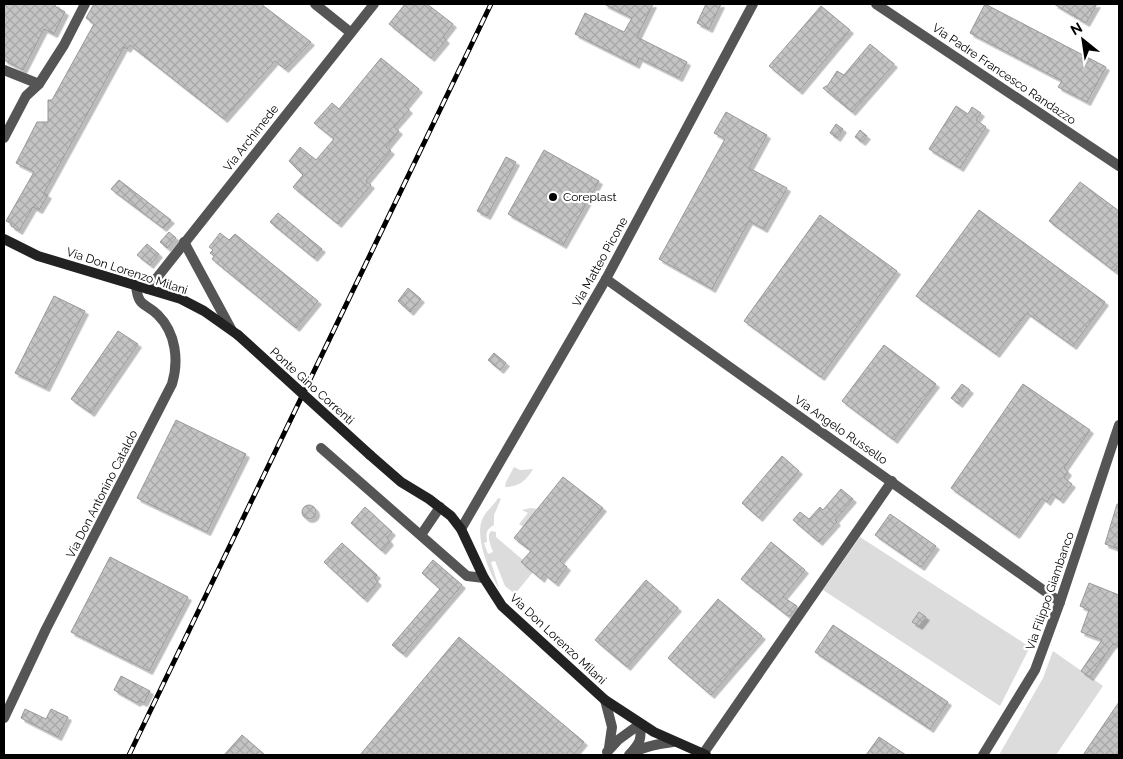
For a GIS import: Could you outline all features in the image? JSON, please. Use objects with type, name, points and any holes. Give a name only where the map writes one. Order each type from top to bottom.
[{"type":"street","points":[[4,138],[26,96],[39,84],[64,45],[85,4]]},
{"type":"street","points":[[314,4],[350,32]]},
{"type":"street","name":"Via Archimede","points":[[148,289],[374,4]]},
{"type":"street","name":"Via Matteo Picone","points":[[461,529],[606,279],[753,4]]},
{"type":"street","name":"Via Padre Francesco Randazzo","points":[[876,4],[1119,166]]},
{"type":"street","points":[[4,70],[39,84]]},
{"type":"street","name":"Via Don Lorenzo Milani","points":[[4,239],[38,256],[181,299],[204,311],[234,332]]},
{"type":"street","points":[[184,242],[234,332]]},
{"type":"street","name":"Via Angelo Russello","points":[[606,279],[1060,602]]},
{"type":"street","name":"Via Don Antonino Cataldo","points":[[4,718],[46,629],[172,384],[176,370],[171,334],[158,314],[142,304],[137,296],[136,285]]},
{"type":"street","name":"Ponte Gino Correnti","points":[[234,332],[370,455]]},
{"type":"street","name":"Via Filippo Giambanco","points":[[983,755],[1035,670],[1060,602],[1119,425]]},
{"type":"street","points":[[321,448],[466,576],[484,578]]},
{"type":"street","name":"Via Don Lorenzo Milani","points":[[370,455],[401,482],[451,516],[461,529],[484,578],[502,606],[605,700],[640,724],[673,742],[705,754]]},
{"type":"street","points":[[705,754],[892,481]]},
{"type":"street","points":[[421,535],[440,508]]},
{"type":"street","points":[[605,700],[612,727],[612,738],[606,754]]},
{"type":"street","points":[[606,754],[618,740],[640,724],[642,736],[630,755]]},
{"type":"street","points":[[630,755],[654,744],[673,742]]},
{"type":"shaded area","points":[[514,467],[520,470],[533,469],[522,483],[505,487],[506,482]]},
{"type":"shaded area","points":[[498,498],[501,499],[494,515],[494,525],[488,530],[487,542],[484,543],[488,554],[493,552],[489,536],[491,531],[496,532],[496,537],[523,560],[521,563],[533,572],[515,594],[505,586],[495,561],[491,562],[499,588],[487,564],[480,536],[482,520]]},
{"type":"shaded area","points":[[538,509],[524,527],[519,524],[528,513],[522,510]]},
{"type":"shaded area","points":[[860,537],[1030,647],[1000,706],[823,590]]},
{"type":"shaded area","points":[[1053,651],[1103,686],[1056,755],[999,755],[1043,678]]},
{"type":"building","points":[[4,4],[56,4],[55,6],[65,12],[54,34],[44,29],[23,70],[4,60]]},
{"type":"building","points":[[94,4],[261,4],[311,42],[285,69],[275,61],[224,119],[130,45],[127,49],[124,47],[44,193],[48,195],[39,210],[33,207],[19,231],[6,221],[34,172],[16,163],[37,122],[48,122],[48,100],[52,100],[94,24],[86,18]]},
{"type":"building","points":[[405,4],[427,4],[453,24],[443,37],[446,40],[431,58],[389,24]]},
{"type":"building","points":[[604,4],[653,4],[637,37],[687,62],[679,78],[639,58],[636,65],[575,34],[585,13],[624,32],[632,18]]},
{"type":"building","points":[[706,4],[721,4],[709,29],[697,23]]},
{"type":"building","points":[[985,4],[1106,67],[1087,102],[1058,87],[1062,81],[970,33]]},
{"type":"building","points":[[1054,4],[1097,4],[1086,23]]},
{"type":"building","points":[[821,6],[850,30],[799,91],[769,66]]},
{"type":"building","points":[[870,44],[894,64],[852,112],[823,88],[828,85],[837,71],[844,75]]},
{"type":"building","points":[[381,58],[419,89],[405,106],[409,110],[394,127],[399,131],[386,147],[391,151],[366,181],[371,185],[338,224],[293,187],[303,175],[289,161],[300,147],[316,160],[334,139],[314,123],[332,103],[339,109]]},
{"type":"building","points":[[956,106],[968,114],[972,107],[981,113],[976,120],[986,127],[960,168],[929,149]]},
{"type":"building","points":[[726,112],[767,135],[749,168],[787,188],[764,229],[749,221],[712,289],[659,259],[725,139],[714,133]]},
{"type":"building","points":[[836,124],[843,129],[837,138],[830,133]]},
{"type":"building","points":[[860,130],[867,136],[862,142],[855,137]]},
{"type":"building","name":"Coreplast","points":[[544,150],[599,181],[563,245],[508,214]]},
{"type":"building","points":[[506,157],[516,162],[487,216],[477,211]]},
{"type":"building","points":[[119,180],[171,220],[163,228],[111,189]]},
{"type":"building","points":[[1080,182],[1119,211],[1119,265],[1114,271],[1049,221]]},
{"type":"building","points":[[979,210],[1105,302],[1073,346],[1027,313],[996,354],[916,296]]},
{"type":"building","points":[[278,213],[322,249],[314,258],[270,222]]},
{"type":"building","points":[[820,215],[897,271],[821,377],[744,321]]},
{"type":"building","points":[[169,232],[176,238],[167,248],[160,242]]},
{"type":"building","points":[[220,233],[229,240],[235,234],[318,301],[296,328],[212,259],[214,256],[210,253],[213,250],[209,247]]},
{"type":"building","points":[[147,244],[159,254],[150,265],[137,255]]},
{"type":"building","points":[[408,288],[421,299],[410,312],[398,301]]},
{"type":"building","points":[[54,296],[85,311],[46,388],[15,373]]},
{"type":"building","points":[[118,331],[138,344],[91,413],[71,399]]},
{"type":"building","points":[[884,345],[936,384],[894,440],[842,401]]},
{"type":"building","points":[[494,353],[506,363],[500,370],[488,360]]},
{"type":"building","points":[[962,384],[970,390],[959,404],[951,398]]},
{"type":"building","points":[[1023,384],[1090,430],[1064,468],[1068,472],[1064,478],[1072,484],[1060,500],[1052,494],[1047,502],[1042,498],[1016,535],[951,488]]},
{"type":"building","points":[[176,420],[246,454],[207,532],[137,498]]},
{"type":"building","points":[[782,456],[799,471],[759,518],[742,503]]},
{"type":"building","points":[[563,477],[603,508],[560,561],[567,567],[555,583],[544,574],[541,579],[521,562],[531,551],[514,538]]},
{"type":"building","points":[[841,489],[853,499],[835,520],[837,522],[819,542],[793,520],[800,512],[809,519],[820,507],[823,510]]},
{"type":"building","points":[[1117,504],[1119,504],[1119,549],[1105,544]]},
{"type":"building","points":[[306,505],[312,505],[316,512],[312,519],[306,519],[302,515],[302,509]]},
{"type":"building","points":[[365,507],[392,532],[387,538],[390,542],[382,551],[351,523]]},
{"type":"building","points":[[890,514],[936,546],[921,567],[875,535]]},
{"type":"building","points":[[771,542],[805,570],[783,597],[797,606],[790,616],[741,579]]},
{"type":"building","points":[[342,543],[377,575],[374,578],[378,582],[364,599],[324,562]]},
{"type":"building","points":[[110,557],[188,597],[149,671],[71,632]]},
{"type":"building","points":[[433,560],[462,585],[403,654],[392,645],[440,589],[422,573]]},
{"type":"building","points":[[646,580],[678,608],[627,667],[595,640]]},
{"type":"building","points":[[1089,583],[1119,595],[1119,647],[1113,644],[1090,677],[1081,671],[1102,640],[1081,632],[1089,610],[1080,606]]},
{"type":"building","points":[[718,599],[762,636],[711,695],[668,658]]},
{"type":"building","points":[[919,612],[926,617],[919,626],[912,622]]},
{"type":"building","points":[[833,625],[948,702],[930,729],[815,652]]},
{"type":"building","points":[[459,637],[584,742],[573,755],[360,755]]},
{"type":"building","points":[[121,676],[150,691],[144,703],[139,701],[137,703],[114,690]]},
{"type":"building","points":[[1119,702],[1119,755],[1083,755]]},
{"type":"building","points":[[25,709],[46,719],[51,709],[68,717],[58,737],[21,718]]},
{"type":"building","points":[[242,735],[265,755],[224,755]]},
{"type":"building","points":[[879,737],[906,755],[866,755]]},
{"type":"railway","points":[[129,755],[491,4]]},
{"type":"place","name":"Coreplast","points":[[553,197]]}]
